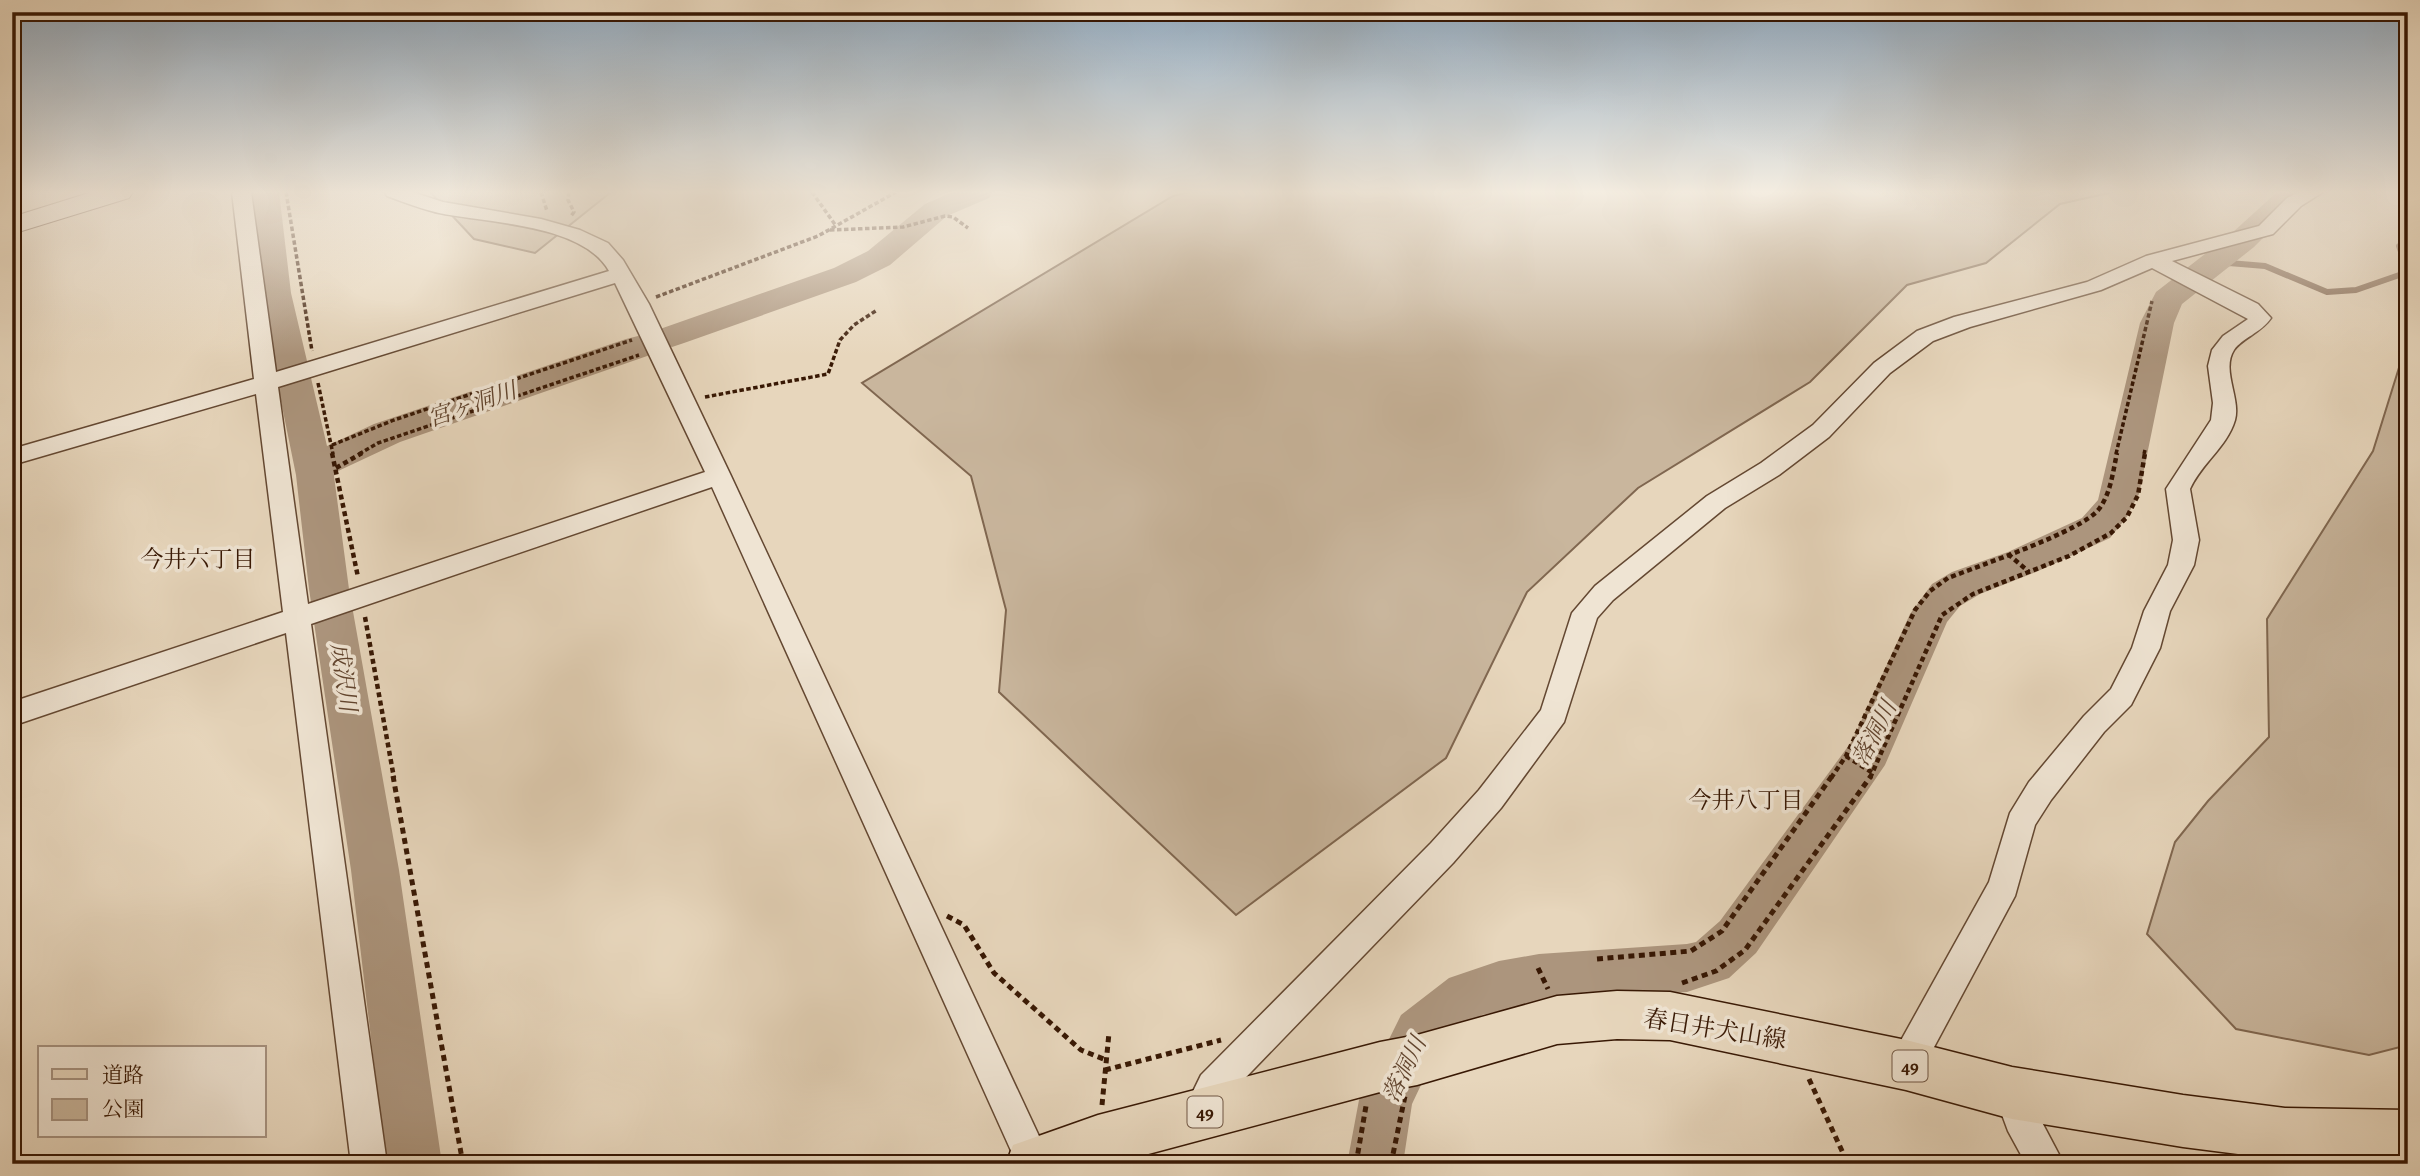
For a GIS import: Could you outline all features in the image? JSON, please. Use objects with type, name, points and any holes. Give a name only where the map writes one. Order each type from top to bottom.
[{"type":"main road","name":"春日井犬山線","points":[[1034,1163],[1098,1141],[1557,1020],[1617,1015],[1670,1016],[1906,1065],[2012,1093],[2183,1121],[2285,1134],[2408,1136]]},
{"type":"street","points":[[248,247],[299,616],[369,1164]]},
{"type":"street","points":[[601,247],[622,275],[638,304],[1034,1163]]},
{"type":"street","points":[[1200,1114],[1213,1087],[1442,853],[1490,799],[1554,714],[1585,614],[1604,593],[1717,502],[1770,469],[1821,431],[1882,368],[1925,335],[1962,322],[2094,286],[2176,273],[2217,247]]},
{"type":"street","points":[[1906,1065],[2004,887],[2021,822],[2040,791],[2121,697],[2146,648],[2157,611],[2181,565],[2186,540],[2178,489],[2223,422],[2225,406],[2221,354],[2226,344],[2255,326],[2260,318],[2250,309],[2176,273]]},
{"type":"street","points":[[12,457],[622,275]]},
{"type":"street","points":[[12,714],[719,476]]},
{"type":"street","points":[[2012,1093],[2021,1118],[2046,1164]]},
{"type":"path","points":[[295,247],[315,368],[362,597],[463,1164]]},
{"type":"path","points":[[638,304],[793,247]]},
{"type":"path","points":[[1597,959],[1691,951],[1722,931],[1847,757],[1915,610],[1930,591],[1948,578],[2078,526],[2098,511],[2107,495],[2152,301]]},
{"type":"path","points":[[683,401],[828,373],[834,366],[836,347],[854,326],[877,310]]},
{"type":"path","points":[[333,448],[374,427],[655,341]]},
{"type":"path","points":[[336,468],[378,443],[655,341]]},
{"type":"path","points":[[1676,984],[1698,980],[1720,971],[1745,950],[1873,773],[1942,615],[1973,594],[2069,555],[2111,533],[2127,517],[2138,495],[2145,450]]},
{"type":"path","points":[[2009,555],[2028,571]]},
{"type":"path","points":[[1847,757],[1873,773]]},
{"type":"path","points":[[922,917],[950,916],[964,925],[994,973],[1081,1050],[1106,1060]]},
{"type":"path","points":[[1538,968],[1551,995]]},
{"type":"path","points":[[1105,1070],[1269,1028]]},
{"type":"path","points":[[1098,1141],[1109,1033]]},
{"type":"path","points":[[1797,1042],[1800,1059],[1849,1164]]},
{"type":"path","points":[[1356,1164],[1370,1080],[1389,1066],[1407,1082],[1391,1164]]},
{"type":"green space","points":[[508,247],[543,247],[535,253]]},
{"type":"green space","points":[[1088,247],[2006,247],[1986,263],[1907,285],[1810,382],[1638,488],[1527,592],[1446,758],[1236,915],[999,692],[1006,610],[971,476],[862,383]]},
{"type":"green space","points":[[2408,353],[2408,1045],[2369,1055],[2236,1029],[2147,934],[2175,842],[2208,801],[2269,737],[2267,619],[2373,451],[2402,358]]},
{"type":"waterway","name":"成沢川","points":[[270,247],[275,293],[315,475]]},
{"type":"waterway","name":"宮ヶ洞川","points":[[672,336],[845,275],[879,258],[892,247]]},
{"type":"waterway","name":"落洞川","points":[[1375,1164],[1386,1100],[1419,1033],[1467,995],[1499,985],[1539,978],[1687,968],[1711,961],[1738,937],[1869,752],[1930,614],[1946,595],[1966,583],[2022,562],[2096,528],[2113,508],[2120,494],[2157,323],[2168,299],[2234,247]]},
{"type":"waterway","points":[[2203,271],[2229,263],[2265,266],[2327,292],[2356,290],[2405,273],[2407,268],[2399,247]]},
{"type":"waterway","name":"宮ヶ洞川","points":[[315,475],[323,463],[387,433],[638,347]]},
{"type":"waterway","name":"成沢川","points":[[315,475],[329,589],[375,870],[414,1164]]},
{"type":"district","name":"今井六丁目","points":[[198,559]]},
{"type":"district","name":"今井八丁目","points":[[1746,800]]}]
